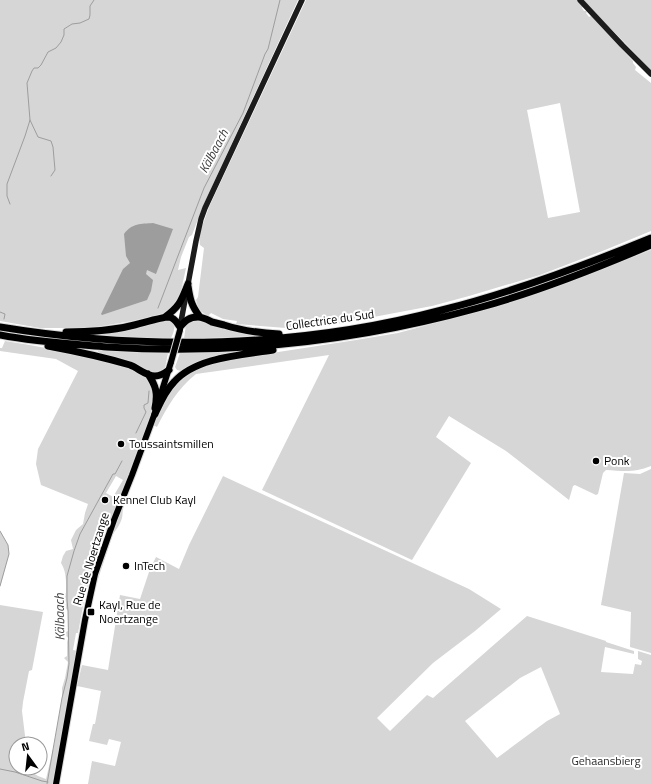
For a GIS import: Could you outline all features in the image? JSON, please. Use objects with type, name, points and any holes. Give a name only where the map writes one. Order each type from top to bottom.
[{"type":"highway","name":"Collectrice du Sud","points":[[0,327],[92,339],[140,342],[248,340],[345,330],[382,324],[478,301],[565,272],[651,238]]},
{"type":"highway","name":"Collectrice du Sud","points":[[0,336],[92,346],[142,349],[224,349],[305,343],[396,328],[479,308],[567,279],[651,245]]},
{"type":"highway","points":[[188,284],[193,307],[200,316],[212,322],[270,334],[296,333],[308,335]]},
{"type":"highway","points":[[164,318],[174,311],[181,302],[188,284]]},
{"type":"highway","points":[[30,332],[110,330],[171,317],[180,328],[186,320],[191,317],[200,316]]},
{"type":"highway","points":[[16,338],[102,358],[131,366],[154,376],[160,376],[170,366],[176,372],[182,373]]},
{"type":"highway","points":[[154,414],[169,387],[182,373],[191,368],[216,360],[292,347],[305,343]]},
{"type":"highway","points":[[148,374],[156,391],[157,399],[154,414]]},
{"type":"main road","points":[[180,328],[198,230],[205,208],[302,0]]},
{"type":"main road","points":[[580,0],[651,74]]},
{"type":"main road","name":"Rue de Noertzange","points":[[56,784],[85,620],[95,574],[154,414],[170,366],[180,328]]},
{"type":"green space","points":[[0,0],[298,0],[181,257],[178,270],[186,268],[179,300],[165,313],[132,321],[90,328],[40,328],[0,321]]},
{"type":"green space","points":[[306,0],[577,0],[583,6],[582,8],[587,12],[586,13],[589,17],[591,16],[633,61],[636,67],[635,70],[651,83],[651,231],[540,275],[469,296],[432,306],[331,325],[286,328],[236,324],[237,321],[223,319],[211,313],[208,316],[199,310],[196,300],[198,297],[204,248],[200,245],[199,235],[209,207]],"holes":[[[560,103],[580,212],[548,218],[527,110]]]},
{"type":"green space","points":[[583,0],[651,0],[651,70]]},
{"type":"green space","points":[[651,250],[651,466],[634,471],[606,470],[603,473],[598,494],[596,495],[575,485],[573,486],[569,500],[506,451],[449,416],[436,437],[471,463],[412,560],[262,490],[329,355],[196,374],[184,385],[174,398],[157,427],[153,425],[165,399],[181,377],[205,365],[239,358],[398,333],[526,297]]},
{"type":"green space","points":[[196,318],[255,334],[255,336],[184,339],[186,324]]},
{"type":"green space","points":[[165,319],[172,321],[174,325],[171,338],[137,338],[97,335],[97,333]]},
{"type":"green space","points":[[5,341],[42,347],[91,358],[134,370],[149,381],[152,388],[152,419],[142,458],[123,508],[121,520],[113,534],[95,588],[92,588],[95,575],[91,574],[78,633],[76,633],[73,650],[77,651],[54,784],[0,784],[0,605],[43,612],[32,670],[29,671],[23,702],[22,711],[25,736],[8,736],[8,776],[38,776],[46,779],[48,776],[54,745],[62,698],[62,688],[68,662],[64,658],[67,656],[68,638],[64,633],[68,631],[68,611],[65,607],[66,603],[62,598],[62,596],[66,593],[66,581],[61,563],[66,551],[73,549],[71,540],[76,530],[83,524],[88,504],[41,485],[36,464],[38,449],[78,371],[56,359],[0,351],[0,348],[2,348]],"holes":[[[116,476],[123,480],[113,497],[106,493]]]},
{"type":"green space","points":[[98,350],[168,353],[163,371],[152,373],[98,355]]},
{"type":"green space","points":[[226,352],[226,355],[181,371],[177,370],[175,367],[180,353]]},
{"type":"green space","points":[[651,469],[651,653],[630,647],[631,612],[601,605],[624,473],[640,474]]},
{"type":"green space","name":"Gehaansbierg","points":[[223,476],[469,589],[501,609],[433,663],[377,718],[390,731],[427,695],[433,698],[527,616],[634,651],[634,654],[605,647],[601,672],[633,674],[635,664],[641,665],[642,661],[638,659],[638,651],[651,655],[651,784],[88,784],[92,761],[115,766],[121,742],[109,739],[107,745],[89,741],[93,724],[95,724],[101,691],[77,686],[82,665],[108,670],[120,595],[140,599],[150,569],[156,557],[179,569],[189,545]],"holes":[[[541,667],[560,714],[547,721],[497,758],[465,721],[520,678]]]},
{"type":"green space","points":[[0,531],[8,545],[9,554],[0,587]]},
{"type":"shaded area","points":[[153,223],[173,229],[156,274],[147,270],[146,274],[153,280],[151,291],[147,300],[102,315],[101,314],[123,269],[130,263],[126,256],[124,234],[127,230],[134,226]]},
{"type":"waterway","points":[[10,204],[7,196],[7,184],[30,120],[27,83],[34,68],[38,68],[48,52],[56,48],[61,42],[64,35],[64,29],[72,24],[80,23],[89,19],[90,6],[94,0]]},
{"type":"waterway","name":"Kälbaach","points":[[158,308],[204,188],[243,113],[268,49],[280,0]]},
{"type":"waterway","points":[[30,120],[38,137],[51,141],[55,170],[51,176]]},
{"type":"waterway","points":[[0,312],[5,314],[4,319]]},
{"type":"waterway","name":"Kälbaach","points":[[136,433],[146,412],[144,405],[148,403],[149,391]]},
{"type":"waterway","name":"Kälbaach","points":[[47,784],[69,664],[67,576],[80,534],[113,474],[115,474],[122,461]]},
{"type":"waterway","points":[[0,531],[8,545],[9,554],[0,586]]},
{"type":"waterway","points":[[0,769],[48,782]]},
{"type":"place","name":"Toussaintsmillen","points":[[121,444]]},
{"type":"place","name":"Ponk","points":[[596,461]]},
{"type":"place","name":"Kennel Club Kayl","points":[[105,500]]},
{"type":"place","name":"InTech","points":[[126,566]]},
{"type":"place","name":"Kayl, Rue de Noertzange","points":[[91,612]]}]
